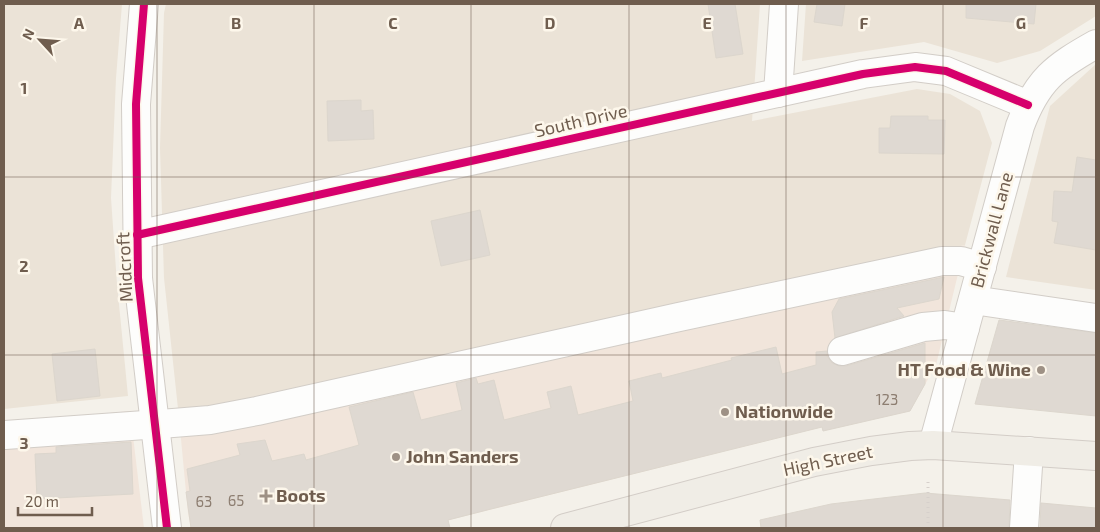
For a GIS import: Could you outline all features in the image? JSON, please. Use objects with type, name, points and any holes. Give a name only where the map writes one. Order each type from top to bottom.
[{"type":"main road","name":"High Street","points":[[566,528],[814,462],[910,446],[933,445],[1096,456]]},
{"type":"street","name":"Midcroft","points":[[144,4],[136,104],[138,278],[167,528]]},
{"type":"street","points":[[778,92],[784,4]]},
{"type":"street","name":"Brickwall Lane","points":[[933,445],[1020,126],[1028,105],[1039,87],[1053,71],[1096,44]]},
{"type":"street","name":"South Drive","points":[[137,235],[862,74],[915,67],[930,68],[963,76],[1028,105]]},
{"type":"street","points":[[5,435],[210,420],[942,261],[961,261],[982,267]]},
{"type":"street","points":[[973,300],[1096,318]]},
{"type":"street","points":[[842,351],[923,327],[944,325],[965,328]]},
{"type":"street","points":[[1024,528],[1029,451]]},
{"type":"path","points":[[928,482],[928,528]]},
{"type":"shaded area","points":[[4,4],[122,4],[116,78],[111,198],[128,396],[4,409]]},
{"type":"shaded area","points":[[166,4],[760,4],[752,121],[917,89],[950,94],[980,111],[992,143],[965,245],[552,339],[179,418],[164,278],[160,148],[164,13]]},
{"type":"shaded area","points":[[806,4],[1096,4],[1096,16],[1040,51],[997,63],[924,42],[802,61]]},
{"type":"shaded area","points":[[1096,64],[1096,290],[1006,277],[1050,106]]},
{"type":"shaded area","points":[[965,245],[936,365],[910,411],[823,431],[822,427],[417,528],[191,528],[179,418],[552,339]]},
{"type":"shaded area","points":[[130,411],[144,528],[4,528],[4,424]]},
{"type":"building","points":[[708,4],[735,4],[743,54],[716,58]]},
{"type":"building","points":[[817,4],[845,4],[842,26],[814,22]]},
{"type":"building","points":[[966,4],[1036,4],[1034,24],[966,18]]},
{"type":"building","points":[[361,100],[361,111],[373,110],[374,139],[328,141],[327,101]]},
{"type":"building","points":[[891,116],[928,116],[928,120],[945,120],[944,154],[879,153],[879,128],[890,128]]},
{"type":"building","points":[[1077,157],[1096,160],[1096,250],[1054,243],[1058,222],[1052,221],[1054,191],[1072,192]]},
{"type":"building","points":[[480,210],[490,255],[441,266],[431,221]]},
{"type":"building","points":[[944,277],[939,299],[897,308],[904,316],[835,338],[832,312],[839,299]]},
{"type":"building","points":[[999,320],[1096,333],[1096,416],[975,404]]},
{"type":"building","points":[[925,343],[925,384],[910,411],[823,431],[822,427],[487,510],[448,520],[450,528],[191,528],[186,492],[190,491],[187,469],[240,455],[237,444],[265,440],[272,461],[304,454],[306,460],[359,445],[349,407],[413,392],[421,420],[462,410],[456,383],[476,378],[478,384],[494,380],[504,420],[551,408],[547,392],[571,386],[578,415],[633,401],[629,381],[661,373],[662,378],[776,347],[782,374],[816,365],[816,352],[827,351],[827,356],[832,363],[846,366]]},
{"type":"building","points":[[95,349],[100,396],[57,401],[52,354]]},
{"type":"building","points":[[131,442],[133,494],[37,499],[35,454],[56,453],[56,447]]},
{"type":"building","points":[[925,493],[1010,500],[1009,528],[761,528],[760,520],[831,504]]},
{"type":"building","points":[[1041,503],[1096,508],[1096,528],[1040,528]]},
{"type":"cycle path","points":[[144,4],[136,104],[138,278],[167,528]]},
{"type":"cycle path","points":[[137,235],[863,74],[915,67],[946,71],[1028,105]]},
{"type":"place","name":"HT Food & Wine","points":[[1041,370]]},
{"type":"place","name":"Nationwide","points":[[725,412]]},
{"type":"place","name":"John Sanders","points":[[396,457]]},
{"type":"place","name":"Boots","points":[[266,496]]}]
